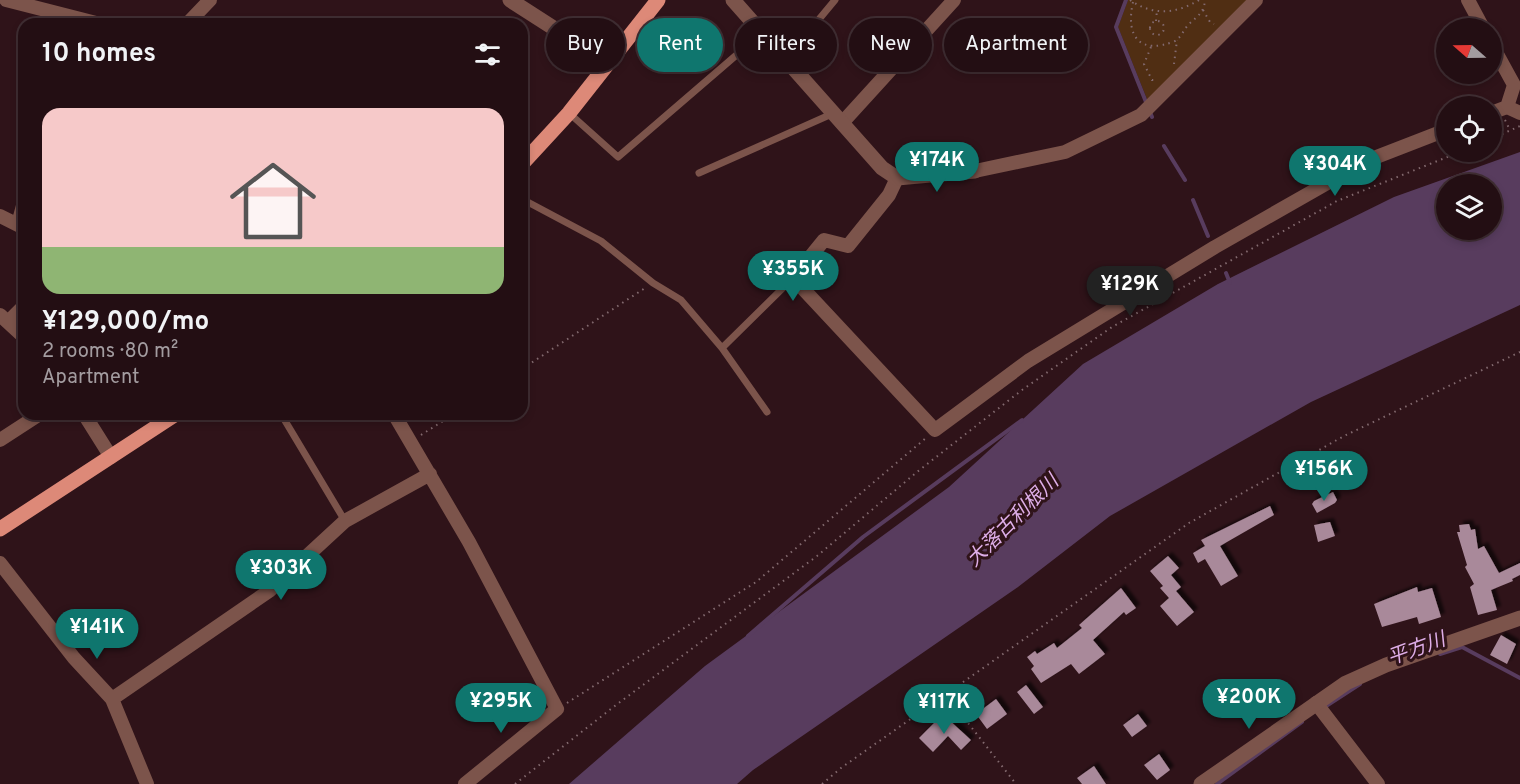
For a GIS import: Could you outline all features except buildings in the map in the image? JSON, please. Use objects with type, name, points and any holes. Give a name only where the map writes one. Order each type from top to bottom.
[{"type":"main road","points":[[625,42],[658,0]]},
{"type":"main road","points":[[528,157],[601,72]]},
{"type":"main road","points":[[0,529],[167,420]]},
{"type":"street","points":[[6,0],[68,18]]},
{"type":"street","points":[[193,18],[210,0]]},
{"type":"street","points":[[510,0],[546,23]]},
{"type":"street","points":[[733,0],[749,18]]},
{"type":"street","points":[[838,118],[954,0]]},
{"type":"street","points":[[797,72],[882,168],[897,178],[941,176],[975,171],[1065,152],[1143,114],[1256,0]]},
{"type":"street","points":[[1468,0],[1478,18]]},
{"type":"street","points":[[1502,63],[1514,85],[1507,106],[1502,108]]},
{"type":"street","points":[[1507,106],[1520,113]]},
{"type":"street","points":[[897,178],[889,195],[848,246],[824,240],[793,278],[935,430],[1028,361],[1215,247],[1366,161],[1436,134]]},
{"type":"street","points":[[0,216],[18,225]]},
{"type":"street","points":[[18,310],[4,318],[18,332]]},
{"type":"street","points":[[0,440],[31,420]]},
{"type":"street","points":[[88,420],[111,457]]},
{"type":"street","points":[[398,420],[430,474],[557,709],[465,784]]},
{"type":"street","points":[[112,699],[269,591],[345,521],[430,474]]},
{"type":"street","points":[[0,563],[74,658],[112,699],[147,784]]},
{"type":"street","points":[[1201,784],[1346,683],[1386,665],[1520,618]]},
{"type":"street","points":[[1316,703],[1378,784]]},
{"type":"lane","points":[[821,18],[836,0]]},
{"type":"lane","points":[[568,113],[618,157],[735,56]]},
{"type":"lane","points":[[699,174],[838,118]]},
{"type":"lane","points":[[528,202],[601,241],[653,283],[681,300],[722,348],[767,412]]},
{"type":"lane","points":[[722,348],[793,278]]},
{"type":"lane","points":[[286,420],[345,521]]},
{"type":"path","points":[[1130,0],[1144,10],[1182,10],[1199,0]]},
{"type":"path","points":[[1151,47],[1177,39],[1203,12],[1205,0]]},
{"type":"path","points":[[1133,2],[1131,22],[1133,35],[1151,47]]},
{"type":"path","points":[[1156,21],[1164,28],[1158,34],[1152,33],[1150,29],[1152,23],[1156,21],[1157,10]]},
{"type":"path","points":[[1169,71],[1174,66],[1177,39]]},
{"type":"path","points":[[1151,47],[1144,64],[1145,71],[1152,80],[1163,77]]},
{"type":"path","points":[[1502,134],[1520,126]]},
{"type":"path","points":[[515,784],[616,705],[817,556],[917,472],[1022,390],[1112,327],[1337,201],[1436,162]]},
{"type":"path","points":[[528,365],[653,283]]},
{"type":"path","points":[[822,784],[1189,523],[1344,436],[1520,352]]},
{"type":"path","points":[[411,442],[445,420]]},
{"type":"path","points":[[557,709],[756,582],[935,430]]},
{"type":"path","points":[[946,695],[1016,784]]},
{"type":"shaded area","points":[[1128,0],[1250,0],[1149,104],[1118,27]]},
{"type":"water","name":"大落古利根川","points":[[1520,152],[1520,305],[1311,402],[1110,516],[1018,587],[753,770],[737,784],[569,784],[705,666],[949,487],[1083,364],[1218,284],[1394,197],[1436,182],[1436,240],[1502,240],[1502,174],[1458,174],[1492,162],[1502,162],[1502,158]]},
{"type":"waterway","points":[[1126,0],[1116,27],[1152,117]]},
{"type":"waterway","points":[[1164,146],[1185,180]]},
{"type":"waterway","points":[[1193,200],[1208,236]]},
{"type":"waterway","points":[[1226,273],[1230,283]]},
{"type":"waterway","points":[[748,636],[863,537],[1022,420]]},
{"type":"waterway","name":"平方川","points":[[1440,654],[1462,647],[1520,678]]},
{"type":"waterway","name":"平方川","points":[[1323,708],[1360,684]]},
{"type":"waterway","name":"平方川","points":[[1217,784],[1302,722]]}]
